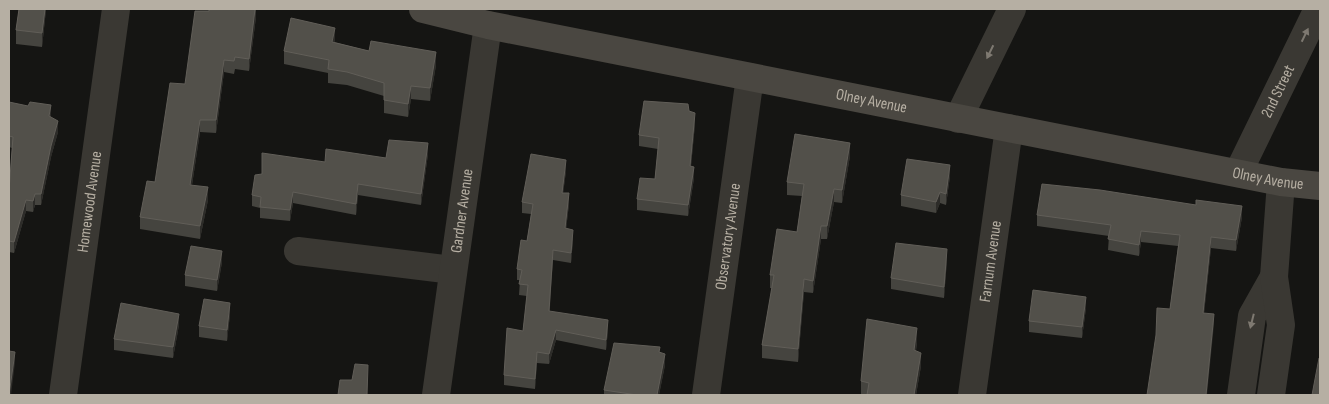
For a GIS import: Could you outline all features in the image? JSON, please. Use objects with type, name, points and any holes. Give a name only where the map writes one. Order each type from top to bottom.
[{"type":"street","name":"Homewood Avenue","points":[[63,395],[116,9]]},
{"type":"street","name":"Olney Avenue","points":[[423,9],[488,25],[958,119],[1280,182],[1320,186]]},
{"type":"street","points":[[958,119],[1012,9]]},
{"type":"street","name":"2nd Street","points":[[1238,173],[1318,9]]},
{"type":"street","name":"Gardner Avenue","points":[[436,395],[488,25]]},
{"type":"street","name":"Observatory Avenue","points":[[706,395],[750,77]]},
{"type":"street","name":"Farnum Avenue","points":[[972,395],[1009,128]]},
{"type":"street","points":[[1271,395],[1280,324],[1274,277],[1280,182]]},
{"type":"street","points":[[298,251],[453,270]]},
{"type":"street","points":[[1241,395],[1252,316],[1274,277]]},
{"type":"building","points":[[19,9],[45,9],[42,33],[16,30]]},
{"type":"building","points":[[209,9],[255,9],[249,59],[235,57],[234,61],[224,60],[216,120],[200,120],[190,185],[208,187],[200,226],[140,217],[147,181],[155,182],[170,83],[185,84],[195,11],[209,11]]},
{"type":"building","points":[[291,18],[335,28],[332,42],[369,51],[371,41],[436,52],[430,88],[411,86],[408,104],[384,100],[384,83],[347,72],[328,69],[329,60],[284,51]]},
{"type":"building","points":[[644,101],[688,104],[689,111],[695,113],[690,166],[694,167],[688,205],[637,199],[640,178],[655,179],[659,138],[639,135]]},
{"type":"building","points":[[9,102],[28,106],[30,102],[51,105],[49,116],[58,121],[41,194],[35,194],[33,201],[26,200],[14,242],[9,241],[9,191],[13,137],[9,136]]},
{"type":"building","points":[[795,134],[850,143],[842,190],[834,189],[827,226],[821,226],[813,281],[804,279],[798,349],[762,345],[774,275],[770,275],[777,229],[797,232],[804,184],[787,182]]},
{"type":"building","points":[[389,140],[428,143],[421,194],[358,184],[356,204],[293,192],[290,210],[260,207],[261,197],[252,195],[255,175],[262,174],[262,153],[325,162],[326,149],[386,158]]},
{"type":"building","points":[[531,154],[566,160],[562,193],[569,193],[565,228],[573,230],[571,253],[553,250],[549,311],[608,320],[606,340],[556,330],[549,354],[537,352],[535,379],[504,375],[507,328],[523,331],[528,285],[519,284],[522,270],[517,269],[521,240],[527,241],[533,204],[522,202]]},
{"type":"building","points":[[907,159],[950,165],[946,194],[940,192],[936,202],[901,195]]},
{"type":"building","points":[[1042,184],[1100,190],[1196,205],[1196,200],[1242,206],[1236,240],[1211,237],[1203,313],[1214,314],[1206,395],[1147,395],[1156,335],[1157,308],[1170,309],[1180,235],[1141,231],[1139,245],[1108,239],[1111,225],[1037,215]]},
{"type":"building","points":[[896,243],[947,249],[944,287],[891,278]]},
{"type":"building","points":[[191,246],[222,251],[217,280],[185,275]]},
{"type":"building","points":[[1033,290],[1086,297],[1082,327],[1029,321]]},
{"type":"building","points":[[204,299],[230,303],[227,330],[199,326]]},
{"type":"building","points":[[121,303],[179,314],[173,347],[114,339]]},
{"type":"building","points":[[867,319],[917,328],[914,350],[921,353],[914,395],[867,395],[869,383],[861,381]]},
{"type":"building","points":[[614,343],[660,347],[659,352],[665,354],[657,395],[637,395],[604,390]]},
{"type":"building","points":[[9,351],[15,352],[9,395]]},
{"type":"building","points":[[1319,358],[1320,395],[1312,395]]},
{"type":"building","points":[[355,364],[368,365],[367,395],[338,395],[340,380],[352,380]]}]
